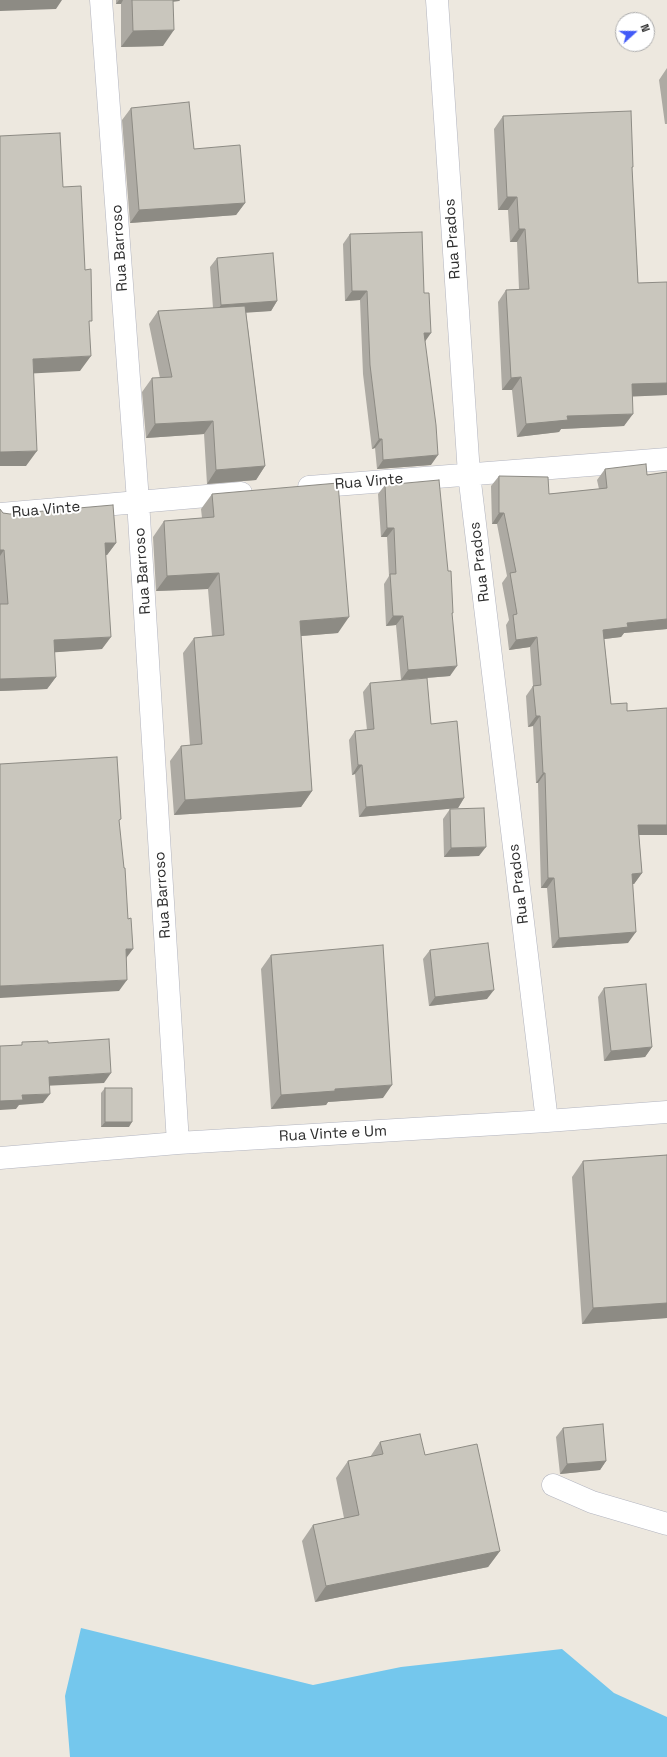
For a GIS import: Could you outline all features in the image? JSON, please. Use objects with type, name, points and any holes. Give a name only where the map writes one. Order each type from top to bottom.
[{"type":"street","name":"Rua Barroso","points":[[101,0],[138,502],[178,1143]]},
{"type":"street","name":"Rua Prados","points":[[438,0],[469,474],[547,1121]]},
{"type":"street","name":"Rua Vinte","points":[[288,489],[667,459]]},
{"type":"street","name":"Rua Vinte","points":[[0,514],[264,491]]},
{"type":"street","name":"Rua Vinte e Um","points":[[0,1158],[178,1143],[547,1121],[667,1112]]},
{"type":"street","points":[[553,1485],[592,1502],[667,1524]]},
{"type":"water","points":[[81,1628],[313,1685],[401,1667],[562,1649],[614,1693],[667,1717],[667,1757],[70,1757],[65,1696]]},
{"type":"building","points":[[132,0],[173,0],[174,30],[133,31]]},
{"type":"building","points":[[189,102],[194,149],[240,145],[245,203],[139,210],[131,108]]},
{"type":"building","points":[[631,111],[632,167],[638,283],[667,282],[667,383],[632,384],[633,414],[567,416],[568,420],[526,424],[521,377],[511,378],[506,290],[529,289],[525,229],[519,229],[517,197],[507,197],[503,116]]},
{"type":"building","points":[[60,133],[63,187],[81,186],[85,270],[91,269],[92,321],[89,321],[91,356],[33,359],[37,451],[0,452],[0,136]]},
{"type":"building","points":[[422,232],[424,293],[429,293],[431,333],[424,333],[436,425],[438,455],[383,460],[382,439],[379,439],[370,365],[367,291],[352,291],[350,234]]},
{"type":"building","points":[[273,253],[277,301],[221,305],[217,258]]},
{"type":"building","points":[[245,306],[265,466],[216,470],[213,421],[155,424],[152,378],[172,377],[158,311]]},
{"type":"building","points":[[646,464],[647,475],[667,472],[667,619],[627,623],[628,627],[603,630],[611,704],[627,703],[627,711],[667,708],[667,825],[638,825],[642,873],[632,874],[636,932],[559,938],[554,878],[548,878],[545,773],[543,773],[540,716],[536,716],[533,686],[541,685],[537,637],[516,640],[513,615],[517,614],[510,573],[516,572],[504,513],[499,513],[499,476],[548,477],[549,494],[607,488],[605,469]]},
{"type":"building","points":[[439,480],[448,571],[451,571],[452,613],[457,666],[408,670],[403,616],[393,616],[390,574],[396,574],[394,528],[387,528],[385,485]]},
{"type":"building","points":[[338,483],[349,617],[300,621],[312,791],[185,800],[181,746],[202,744],[194,638],[224,635],[219,573],[167,576],[164,521],[214,517],[212,494]]},
{"type":"building","points":[[113,505],[116,543],[105,543],[111,637],[54,640],[56,677],[0,679],[0,604],[8,604],[4,550],[0,550],[0,509],[3,513],[10,514]]},
{"type":"building","points":[[427,678],[431,724],[457,721],[464,798],[366,807],[362,765],[358,765],[355,731],[374,729],[370,683]]},
{"type":"building","points":[[117,757],[121,819],[119,820],[125,868],[128,919],[131,918],[133,949],[126,949],[127,980],[0,986],[0,764]]},
{"type":"building","points":[[484,808],[486,847],[451,848],[450,809]]},
{"type":"building","points":[[488,943],[494,990],[435,997],[430,950]]},
{"type":"building","points":[[383,945],[392,1085],[281,1095],[271,955]]},
{"type":"building","points":[[646,984],[652,1047],[611,1051],[604,988]]},
{"type":"building","points":[[109,1039],[111,1073],[49,1077],[50,1094],[22,1095],[23,1100],[0,1101],[0,1046],[22,1045],[22,1042],[48,1041],[48,1043]]},
{"type":"building","points":[[105,1088],[132,1088],[132,1122],[105,1122]]},
{"type":"building","points":[[667,1155],[667,1303],[593,1308],[583,1161]]},
{"type":"building","points":[[603,1424],[606,1461],[567,1464],[563,1428]]},
{"type":"building","points":[[420,1434],[425,1455],[477,1444],[500,1551],[326,1586],[313,1525],[359,1515],[348,1461],[383,1454],[380,1442]]}]
